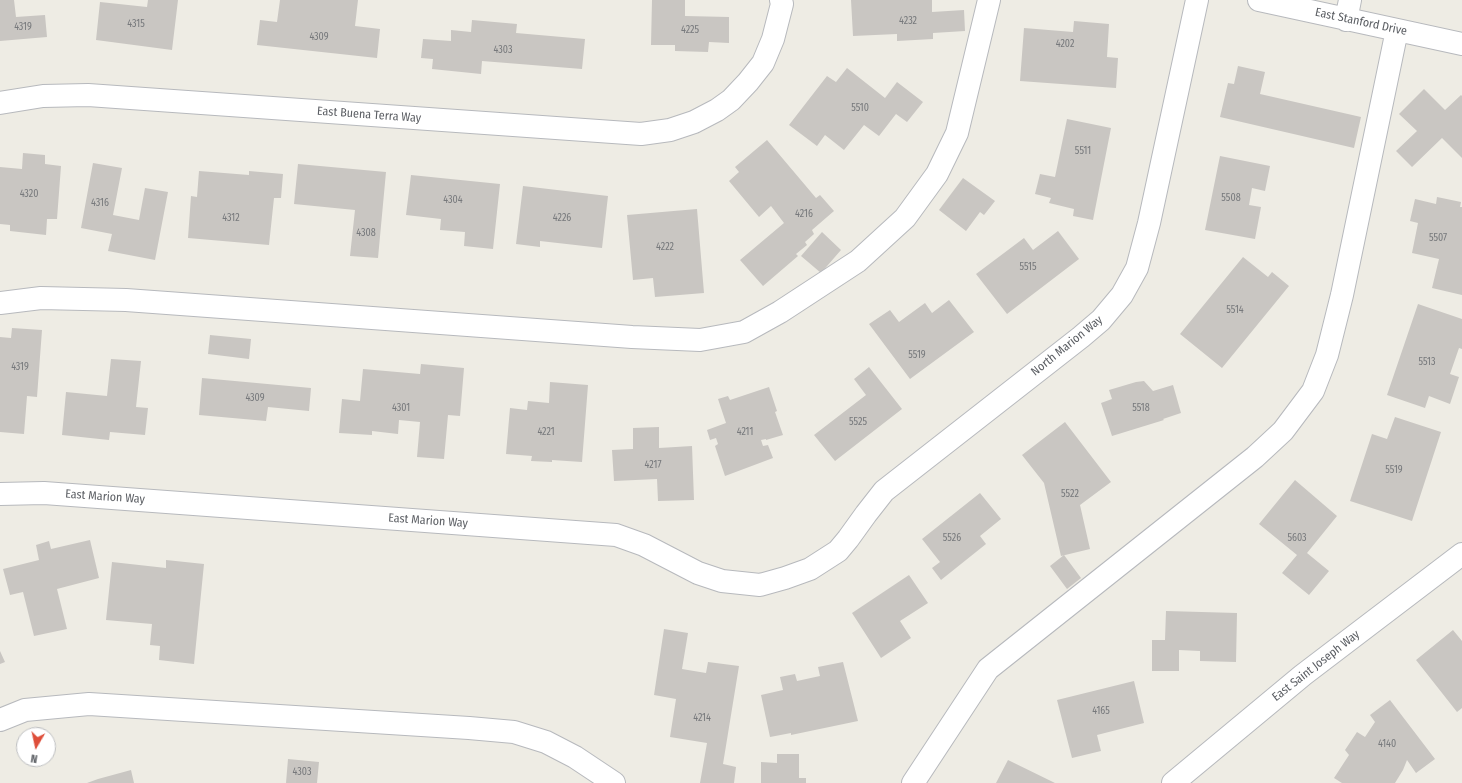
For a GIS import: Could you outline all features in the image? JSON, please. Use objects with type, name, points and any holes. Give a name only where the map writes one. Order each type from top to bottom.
[{"type":"street","points":[[0,303],[40,298],[126,300],[632,337],[700,340],[744,332],[780,312],[858,261],[905,218],[937,174],[957,133],[989,0]]},
{"type":"street","name":"North Marion Way","points":[[838,551],[848,540],[884,491],[1081,337],[1101,320],[1122,295],[1137,268],[1149,223],[1197,0]]},
{"type":"street","name":"East Stanford Drive","points":[[1259,0],[1348,10],[1397,30],[1462,44]]},
{"type":"street","name":"East Buena Terra Way","points":[[0,103],[44,96],[88,95],[641,134],[670,130],[694,122],[717,110],[731,100],[763,63],[773,39],[783,1]]},
{"type":"street","points":[[913,783],[988,669],[1256,457],[1283,431],[1313,391],[1326,355],[1342,295],[1397,30]]},
{"type":"street","name":"East Marion Way","points":[[0,494],[44,493],[616,535],[644,545],[698,573],[722,581],[760,585],[810,569],[838,551]]},
{"type":"street","name":"East Saint Joseph Way","points":[[1173,783],[1303,675],[1462,554]]},
{"type":"street","points":[[0,720],[25,710],[89,704],[514,732],[552,745],[575,757],[614,783]]},
{"type":"building","points":[[0,0],[14,0],[16,17],[45,15],[47,37],[0,41]]},
{"type":"building","points":[[148,0],[178,0],[172,50],[96,40],[100,2],[147,7]]},
{"type":"building","points":[[280,0],[358,0],[355,26],[380,29],[377,58],[257,45],[260,20],[277,22]]},
{"type":"building","points":[[652,0],[685,0],[685,16],[729,17],[729,43],[709,42],[708,52],[675,51],[675,45],[651,45]]},
{"type":"building","points":[[851,0],[932,0],[932,12],[964,10],[965,31],[933,33],[933,39],[897,41],[897,34],[853,36]]},
{"type":"building","points":[[472,20],[517,24],[516,33],[585,39],[582,69],[482,61],[481,74],[432,69],[433,59],[421,58],[423,39],[451,41],[451,30],[471,32]]},
{"type":"building","points":[[1074,21],[1109,24],[1107,57],[1118,58],[1116,88],[1020,81],[1024,28],[1073,32]]},
{"type":"building","points":[[1238,66],[1265,72],[1260,94],[1361,117],[1354,148],[1220,117],[1228,83],[1234,84]]},
{"type":"building","points":[[847,68],[885,98],[897,82],[923,102],[907,122],[896,114],[879,136],[864,125],[844,150],[825,135],[817,146],[789,125],[827,76],[836,82]]},
{"type":"building","points":[[1424,89],[1445,110],[1461,95],[1462,96],[1462,158],[1442,138],[1412,167],[1396,151],[1417,131],[1399,114]]},
{"type":"building","points":[[1067,119],[1111,128],[1093,220],[1073,216],[1074,209],[1049,203],[1051,198],[1035,194],[1040,174],[1055,177]]},
{"type":"building","points":[[767,140],[816,198],[820,195],[834,211],[812,230],[814,234],[805,242],[807,245],[796,254],[798,256],[763,286],[740,260],[784,223],[771,206],[759,217],[729,181],[739,172],[735,167]]},
{"type":"building","points":[[23,153],[45,155],[45,164],[61,166],[57,219],[47,219],[46,235],[10,231],[10,225],[0,224],[0,167],[22,169]]},
{"type":"building","points":[[1220,156],[1270,166],[1265,191],[1252,188],[1249,205],[1261,207],[1255,239],[1205,230]]},
{"type":"building","points":[[93,163],[122,168],[113,215],[139,220],[145,188],[168,192],[155,260],[108,251],[112,234],[81,228]]},
{"type":"building","points":[[298,164],[386,172],[378,258],[350,256],[355,210],[294,204]]},
{"type":"building","points":[[199,171],[249,175],[249,171],[283,174],[281,198],[274,198],[269,245],[188,238],[191,196],[197,197]]},
{"type":"building","points":[[411,175],[500,184],[493,249],[464,246],[465,232],[440,230],[441,219],[406,215]]},
{"type":"building","points":[[963,178],[995,201],[984,215],[980,212],[966,231],[939,210]]},
{"type":"building","points":[[523,186],[608,196],[602,248],[540,241],[540,247],[516,244]]},
{"type":"building","points":[[1437,197],[1461,202],[1462,295],[1432,288],[1439,259],[1412,253],[1418,223],[1410,221],[1415,199],[1436,204]]},
{"type":"building","points":[[697,209],[704,293],[655,297],[653,278],[633,280],[627,215]]},
{"type":"building","points":[[1058,231],[1079,259],[1007,314],[976,274],[1024,238],[1033,250]]},
{"type":"building","points":[[822,232],[841,250],[821,273],[801,256]]},
{"type":"building","points":[[1243,257],[1268,277],[1272,272],[1289,286],[1222,368],[1180,334]]},
{"type":"building","points":[[949,300],[974,332],[910,379],[869,324],[890,310],[899,322],[925,303],[932,313]]},
{"type":"building","points":[[1418,304],[1462,319],[1462,349],[1459,348],[1450,374],[1459,377],[1450,404],[1429,396],[1425,408],[1387,395]]},
{"type":"building","points":[[12,328],[42,330],[37,397],[27,396],[24,434],[0,432],[0,337],[11,338]]},
{"type":"building","points":[[210,335],[251,339],[249,359],[208,354]]},
{"type":"building","points":[[111,359],[141,361],[136,407],[148,408],[145,435],[110,432],[109,440],[62,435],[66,392],[107,396]]},
{"type":"building","points":[[421,364],[464,368],[460,416],[448,415],[444,459],[417,457],[420,422],[399,420],[398,434],[372,431],[372,435],[339,433],[342,399],[360,401],[363,369],[420,374]]},
{"type":"building","points":[[869,367],[902,409],[835,461],[814,435],[866,395],[854,379]]},
{"type":"building","points":[[202,378],[311,388],[309,411],[268,407],[266,421],[199,415]]},
{"type":"building","points":[[1144,381],[1153,391],[1173,385],[1181,413],[1163,419],[1164,420],[1112,436],[1101,403],[1112,399],[1109,390]]},
{"type":"building","points":[[550,382],[588,385],[582,462],[552,460],[552,462],[531,461],[532,456],[506,454],[510,408],[527,410],[528,401],[549,403]]},
{"type":"building","points":[[769,387],[777,411],[775,412],[783,435],[761,440],[763,446],[768,445],[773,458],[725,476],[715,446],[718,444],[716,438],[710,440],[707,430],[726,423],[718,399],[728,396],[730,400]]},
{"type":"building","points":[[1395,417],[1441,432],[1412,521],[1350,501],[1372,434],[1387,439]]},
{"type":"building","points":[[1065,422],[1111,482],[1080,505],[1090,549],[1061,556],[1044,483],[1022,455]]},
{"type":"building","points":[[659,427],[659,448],[692,446],[694,500],[658,501],[657,479],[614,481],[612,450],[633,449],[633,428]]},
{"type":"building","points":[[1295,480],[1337,516],[1307,553],[1329,571],[1309,595],[1282,573],[1297,555],[1259,524]]},
{"type":"building","points":[[980,493],[1001,519],[980,536],[986,544],[941,580],[932,568],[940,562],[922,539]]},
{"type":"building","points":[[90,540],[99,578],[57,589],[67,629],[34,636],[23,592],[10,595],[3,569],[39,560],[36,545],[49,541],[51,549]]},
{"type":"building","points":[[1064,555],[1081,578],[1067,589],[1050,566]]},
{"type":"building","points":[[166,560],[204,564],[194,664],[159,660],[160,646],[150,645],[152,624],[106,620],[112,562],[166,568]]},
{"type":"building","points":[[909,575],[928,603],[900,621],[911,638],[881,658],[852,613]]},
{"type":"building","points":[[1166,611],[1237,613],[1236,662],[1200,661],[1200,651],[1179,650],[1179,671],[1152,671],[1152,640],[1165,640]]},
{"type":"building","points":[[664,629],[688,633],[682,669],[706,673],[708,662],[739,666],[723,764],[736,767],[734,783],[700,783],[707,743],[670,737],[676,699],[654,695]]},
{"type":"building","points":[[1453,630],[1462,641],[1462,708],[1457,712],[1416,660]]},
{"type":"building","points":[[0,651],[5,662],[0,664]]},
{"type":"building","points":[[843,662],[858,721],[791,735],[791,733],[770,737],[761,695],[783,690],[780,677],[795,674],[797,681],[820,676],[818,667]]},
{"type":"building","points":[[1134,681],[1144,723],[1097,735],[1101,751],[1072,758],[1057,700]]},
{"type":"building","points":[[1390,700],[1435,759],[1416,773],[1407,760],[1395,783],[1342,783],[1334,778],[1349,755],[1345,750],[1357,732],[1365,737],[1375,722],[1370,715]]},
{"type":"building","points":[[777,754],[799,754],[799,778],[806,778],[806,783],[761,783],[761,762],[777,763]]},
{"type":"building","points":[[288,759],[319,762],[317,783],[286,783]]},
{"type":"building","points":[[1008,760],[1055,783],[996,783]]},
{"type":"building","points":[[131,770],[134,783],[87,783],[98,779]]}]
